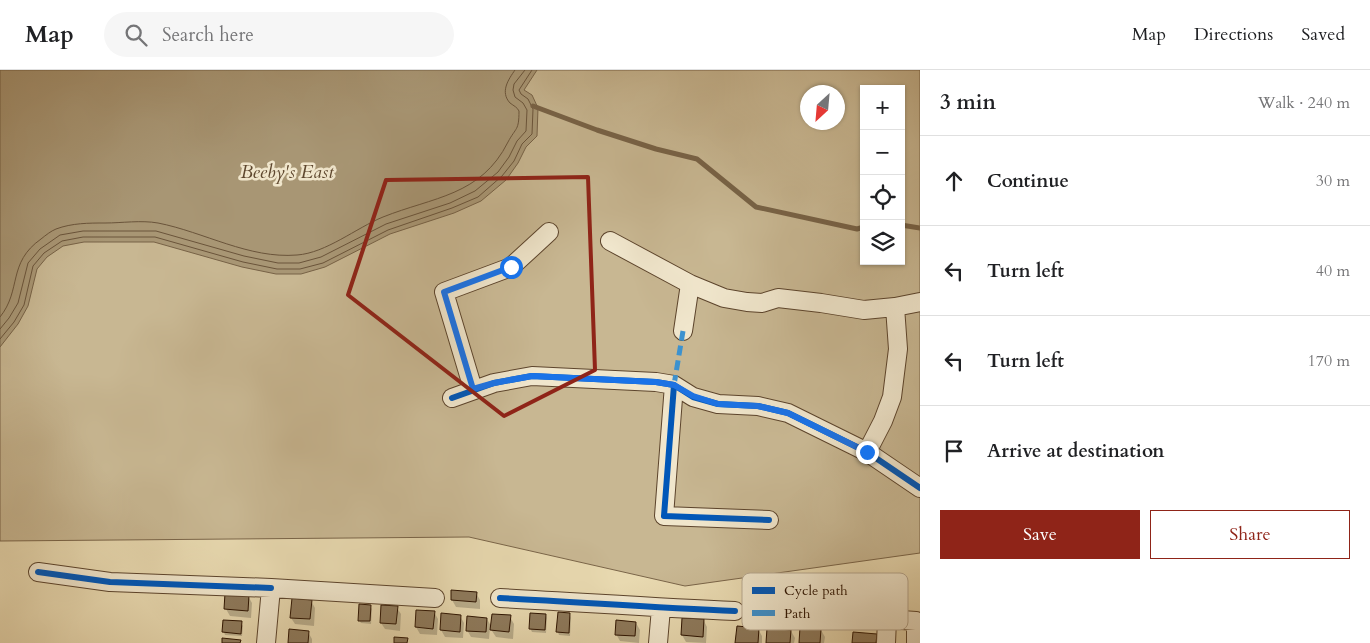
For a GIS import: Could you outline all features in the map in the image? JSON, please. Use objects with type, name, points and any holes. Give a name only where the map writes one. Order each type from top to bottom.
[{"type":"street","points":[[473,389],[444,292],[511,267],[549,232]]},
{"type":"street","points":[[610,241],[690,284],[724,298],[762,303],[778,298],[864,310],[920,302]]},
{"type":"street","points":[[683,331],[690,284]]},
{"type":"street","points":[[867,452],[883,422],[892,397],[898,349],[895,307]]},
{"type":"street","points":[[452,398],[494,383],[532,376],[656,382],[674,385],[693,396],[718,404],[758,406],[788,413],[867,452],[920,488]]},
{"type":"street","points":[[674,385],[664,516],[769,520]]},
{"type":"street","points":[[38,572],[110,582],[271,588],[435,598]]},
{"type":"street","points":[[266,643],[271,588]]},
{"type":"street","points":[[500,598],[735,611]]},
{"type":"street","points":[[658,643],[661,608]]},
{"type":"street","points":[[908,621],[916,621],[916,643]]},
{"type":"street","points":[[886,643],[887,630]]},
{"type":"highlighted area","points":[[588,177],[595,370],[504,416],[348,295],[386,180]]},
{"type":"shaded area","points":[[0,70],[920,70],[920,553],[778,573],[742,573],[742,578],[685,586],[469,537],[0,541]]},
{"type":"water","name":"Beeby's East","points":[[0,70],[537,70],[524,90],[532,95],[538,108],[537,136],[526,147],[506,180],[481,201],[454,213],[390,234],[325,267],[301,274],[276,274],[242,267],[154,242],[84,242],[63,246],[47,257],[37,269],[28,306],[18,324],[0,347]]},
{"type":"building","points":[[451,590],[477,592],[476,602],[451,600]]},
{"type":"building","points":[[225,593],[249,595],[248,611],[224,609]]},
{"type":"building","points":[[292,598],[312,600],[310,619],[290,618]]},
{"type":"building","points":[[359,604],[371,605],[370,621],[358,621]]},
{"type":"building","points":[[381,605],[398,606],[396,624],[380,623]]},
{"type":"building","points":[[416,610],[435,611],[433,629],[415,627]]},
{"type":"building","points":[[558,612],[570,613],[569,633],[556,632]]},
{"type":"building","points":[[441,613],[461,615],[460,632],[440,630]]},
{"type":"building","points":[[530,613],[546,614],[545,630],[529,629]]},
{"type":"building","points":[[492,614],[511,615],[509,632],[490,630]]},
{"type":"building","points":[[467,616],[487,618],[486,632],[466,631]]},
{"type":"building","points":[[682,618],[704,619],[703,637],[681,635]]},
{"type":"building","points":[[223,620],[242,621],[241,634],[222,632]]},
{"type":"building","points":[[616,620],[636,622],[635,636],[615,635]]},
{"type":"building","points":[[737,626],[742,626],[742,630],[759,630],[758,643],[735,643]]},
{"type":"building","points":[[289,629],[309,631],[308,643],[288,643]]},
{"type":"building","points":[[767,630],[791,630],[790,643],[766,643]]},
{"type":"building","points":[[800,630],[821,630],[820,643],[799,643]]},
{"type":"building","points":[[853,632],[877,634],[876,643],[852,643]]},
{"type":"building","points":[[394,637],[408,638],[407,643],[394,643]]},
{"type":"building","points":[[222,638],[241,640],[240,643],[222,643]]},
{"type":"waterway","points":[[533,106],[597,130],[656,149],[697,159],[756,207],[860,228]]},
{"type":"waterway","points":[[905,226],[920,228]]},
{"type":"marked path","points":[[674,385],[683,331]]},
{"type":"cycle path","points":[[452,398],[494,383],[532,376],[656,382],[674,385],[693,397],[718,404],[758,406],[788,413],[867,452],[920,488]]},
{"type":"cycle path","points":[[674,385],[664,516],[769,520]]},
{"type":"cycle path","points":[[38,572],[110,582],[271,588]]},
{"type":"cycle path","points":[[500,598],[735,611]]},
{"type":"route","points":[[511,267],[444,292],[473,389],[532,376],[656,382],[674,385],[693,396],[718,404],[758,406],[788,413],[867,452]]}]
